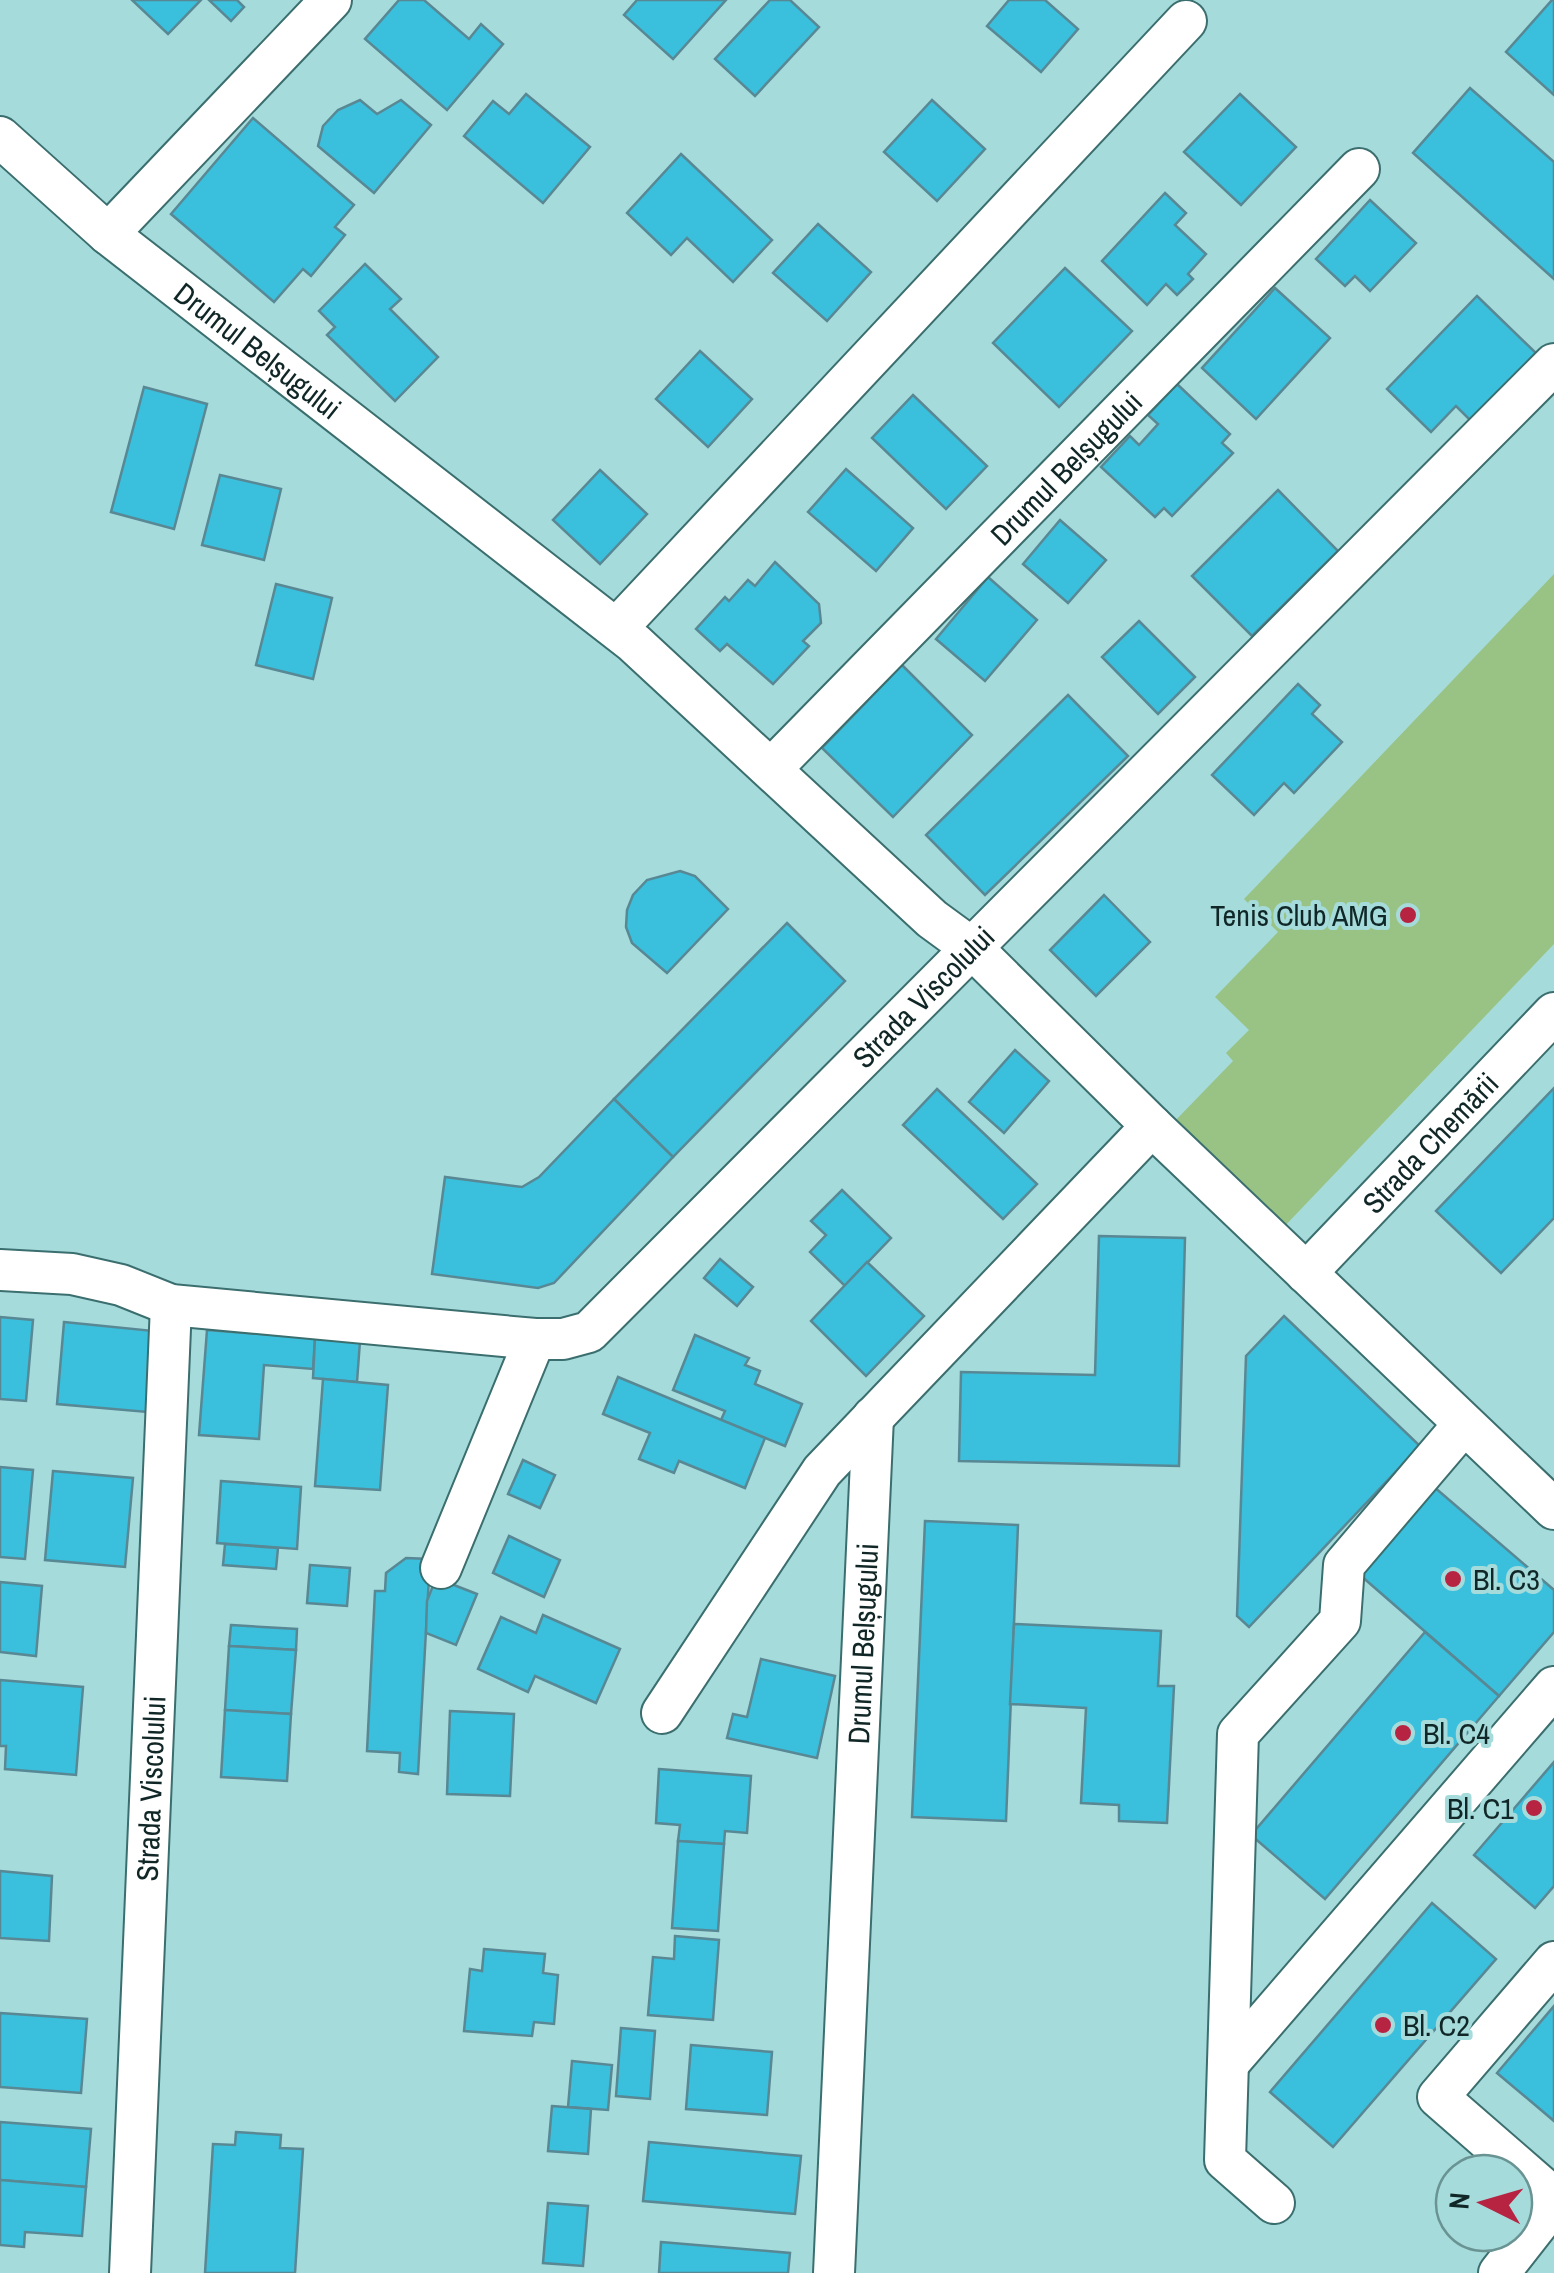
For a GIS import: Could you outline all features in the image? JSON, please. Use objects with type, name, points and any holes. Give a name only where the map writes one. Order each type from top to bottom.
[{"type":"street","points":[[108,234],[330,0]]},
{"type":"street","points":[[616,628],[1186,21]]},
{"type":"street","name":"Drumul Belșugului","points":[[0,137],[108,234],[616,628],[932,919],[973,949],[1554,1510]]},
{"type":"street","name":"Drumul Belșugului","points":[[772,768],[1359,169]]},
{"type":"street","name":"Strada Viscolului","points":[[0,1270],[72,1274],[120,1285],[171,1305],[535,1338],[577,1337],[598,1326],[1554,364]]},
{"type":"street","name":"Strada Chemării","points":[[1306,1273],[1554,1014]]},
{"type":"street","points":[[662,1713],[822,1471],[1152,1126]]},
{"type":"street","name":"Strada Viscolului","points":[[130,2273],[171,1305]]},
{"type":"street","points":[[441,1568],[535,1338]]},
{"type":"street","name":"Drumul Belșugului","points":[[834,2273],[873,1417]]},
{"type":"street","points":[[1274,2203],[1225,2160],[1238,1734],[1340,1620],[1344,1565],[1464,1424]]},
{"type":"street","points":[[1228,2064],[1554,1686]]},
{"type":"street","points":[[1499,2273],[1554,2200],[1438,2097],[1554,1962]]},
{"type":"green space","name":"Tenis Club AMG","points":[[1554,574],[1554,944],[1281,1230],[1172,1124],[1233,1061],[1226,1053],[1249,1030],[1215,997],[1278,932],[1244,899]]},
{"type":"building","points":[[132,0],[201,0],[168,34]]},
{"type":"building","points":[[209,0],[237,0],[244,7],[231,21]]},
{"type":"building","points":[[399,0],[424,0],[469,39],[481,24],[503,44],[447,110],[365,39]]},
{"type":"building","points":[[637,0],[726,0],[673,59],[624,15]]},
{"type":"building","points":[[770,0],[790,0],[819,27],[755,96],[715,59]]},
{"type":"building","points":[[1009,0],[1045,0],[1078,29],[1041,72],[987,26]]},
{"type":"building","points":[[1554,0],[1554,95],[1506,52]]},
{"type":"building","points":[[1470,88],[1554,162],[1554,279],[1413,153]]},
{"type":"building","points":[[526,94],[590,147],[543,203],[464,136],[493,101],[509,114]]},
{"type":"building","points":[[1240,94],[1296,147],[1241,205],[1184,152]]},
{"type":"building","points":[[360,100],[377,114],[401,100],[431,125],[374,193],[318,146],[323,126],[338,110]]},
{"type":"building","points":[[932,100],[985,149],[937,201],[884,152]]},
{"type":"building","points":[[253,118],[354,205],[335,227],[345,235],[311,276],[303,269],[274,302],[171,214]]},
{"type":"building","points":[[681,154],[772,240],[733,282],[687,238],[671,255],[627,213]]},
{"type":"building","points":[[1165,193],[1186,213],[1175,225],[1206,254],[1188,274],[1193,279],[1177,295],[1166,284],[1147,305],[1102,261]]},
{"type":"building","points":[[1370,200],[1416,243],[1370,291],[1355,276],[1345,286],[1316,259]]},
{"type":"building","points":[[818,224],[871,272],[827,321],[773,273]]},
{"type":"building","points":[[365,264],[401,299],[390,309],[438,357],[395,401],[327,335],[335,327],[319,311]]},
{"type":"building","points":[[1065,268],[1132,331],[1059,407],[993,343]]},
{"type":"building","points":[[1275,288],[1330,338],[1256,419],[1202,368]]},
{"type":"building","points":[[1477,296],[1538,355],[1473,423],[1456,406],[1431,432],[1387,389]]},
{"type":"building","points":[[700,351],[752,399],[708,447],[656,399]]},
{"type":"building","points":[[1177,384],[1230,434],[1222,443],[1233,453],[1172,516],[1164,508],[1155,517],[1101,467],[1130,436],[1139,445],[1158,424],[1148,415]]},
{"type":"building","points":[[144,387],[207,404],[174,529],[111,512]]},
{"type":"building","points":[[913,395],[987,466],[946,509],[872,438]]},
{"type":"building","points":[[846,469],[913,528],[876,571],[808,512]]},
{"type":"building","points":[[600,470],[647,514],[600,564],[553,520]]},
{"type":"building","points":[[220,475],[281,489],[264,560],[202,545]]},
{"type":"building","points":[[1278,490],[1338,551],[1252,636],[1192,576]]},
{"type":"building","points":[[1060,520],[1106,560],[1068,603],[1023,564]]},
{"type":"building","points":[[775,562],[819,604],[821,623],[803,641],[809,646],[773,684],[727,644],[720,651],[696,629],[725,597],[729,601],[748,580],[755,586]]},
{"type":"building","points":[[988,577],[1037,620],[985,681],[936,639]]},
{"type":"building","points":[[276,584],[332,598],[313,679],[256,665]]},
{"type":"building","points":[[1139,621],[1195,677],[1158,714],[1102,657]]},
{"type":"building","points":[[902,665],[972,735],[893,817],[822,748]]},
{"type":"building","points":[[1298,684],[1320,705],[1312,714],[1342,742],[1294,793],[1284,783],[1254,815],[1212,775]]},
{"type":"building","points":[[1068,695],[1128,756],[985,895],[926,835]]},
{"type":"building","points":[[680,871],[695,876],[728,909],[667,973],[632,943],[626,927],[627,910],[633,895],[647,880]]},
{"type":"building","points":[[1104,895],[1150,942],[1096,996],[1050,950]]},
{"type":"building","points":[[787,923],[845,981],[673,1157],[614,1099]]},
{"type":"building","points":[[1015,1050],[1049,1081],[1004,1133],[969,1102]]},
{"type":"building","points":[[1554,1088],[1554,1218],[1501,1273],[1436,1211]]},
{"type":"building","points":[[937,1089],[1037,1184],[1003,1219],[903,1125]]},
{"type":"building","points":[[614,1099],[673,1157],[554,1283],[538,1288],[432,1274],[445,1177],[522,1187],[539,1177]]},
{"type":"building","points":[[842,1190],[891,1238],[845,1286],[810,1252],[826,1235],[811,1221]]},
{"type":"building","points":[[1099,1236],[1185,1238],[1179,1466],[959,1461],[961,1372],[1095,1375]]},
{"type":"building","points":[[720,1259],[753,1287],[737,1306],[704,1278]]},
{"type":"building","points":[[867,1262],[924,1316],[866,1376],[811,1321]]},
{"type":"building","points":[[1284,1316],[1420,1446],[1249,1627],[1237,1616],[1246,1356]]},
{"type":"building","points":[[0,1317],[33,1320],[26,1401],[0,1399]]},
{"type":"building","points":[[64,1322],[154,1331],[147,1412],[57,1404]]},
{"type":"building","points":[[207,1330],[315,1338],[313,1369],[264,1365],[259,1439],[199,1435]]},
{"type":"building","points":[[695,1335],[749,1358],[745,1365],[760,1371],[755,1384],[802,1404],[785,1446],[721,1420],[725,1411],[673,1390]]},
{"type":"building","points":[[315,1338],[360,1341],[357,1382],[313,1378]]},
{"type":"building","points":[[618,1377],[765,1438],[745,1488],[679,1461],[674,1473],[639,1459],[650,1433],[603,1414]]},
{"type":"building","points":[[323,1379],[388,1385],[380,1490],[315,1486]]},
{"type":"building","points":[[523,1460],[555,1475],[540,1508],[508,1494]]},
{"type":"building","points":[[0,1467],[33,1470],[25,1559],[0,1557]]},
{"type":"building","points":[[53,1471],[133,1478],[125,1567],[45,1560]]},
{"type":"building","name":"Bl. C3","points":[[1426,1480],[1554,1590],[1554,1632],[1499,1696],[1352,1568]]},
{"type":"building","points":[[221,1481],[301,1487],[297,1549],[217,1543]]},
{"type":"building","points":[[925,1521],[1018,1525],[1006,1821],[912,1817]]},
{"type":"building","points":[[509,1536],[560,1560],[544,1597],[493,1573]]},
{"type":"building","points":[[225,1544],[278,1548],[276,1569],[223,1565]]},
{"type":"building","points":[[406,1558],[430,1559],[418,1774],[399,1772],[400,1753],[367,1751],[375,1591],[385,1591],[386,1573]]},
{"type":"building","points":[[310,1565],[350,1568],[347,1606],[307,1603]]},
{"type":"building","points":[[436,1578],[477,1594],[456,1645],[426,1633],[427,1601]]},
{"type":"building","points":[[0,1582],[42,1586],[36,1656],[0,1652]]},
{"type":"building","points":[[543,1615],[620,1649],[596,1703],[535,1676],[528,1692],[478,1669],[501,1617],[536,1633]]},
{"type":"building","points":[[1014,1624],[1161,1631],[1158,1686],[1174,1686],[1167,1823],[1119,1821],[1119,1805],[1081,1803],[1086,1708],[1010,1704]]},
{"type":"building","points":[[231,1625],[297,1629],[296,1650],[229,1646]]},
{"type":"building","name":"Bl. C4","points":[[1425,1632],[1499,1696],[1325,1899],[1251,1835]]},
{"type":"building","points":[[229,1646],[296,1650],[291,1714],[225,1710]]},
{"type":"building","points":[[761,1659],[835,1676],[817,1758],[727,1738],[733,1714],[747,1717]]},
{"type":"building","points":[[0,1680],[83,1687],[76,1775],[5,1769],[6,1746],[0,1746]]},
{"type":"building","points":[[225,1710],[291,1714],[287,1781],[221,1777]]},
{"type":"building","points":[[450,1711],[514,1714],[510,1796],[447,1794]]},
{"type":"building","name":"Bl. C1","points":[[1554,1762],[1554,1886],[1535,1908],[1474,1855]]},
{"type":"building","points":[[659,1769],[751,1776],[747,1833],[725,1831],[724,1844],[678,1841],[680,1825],[656,1823]]},
{"type":"building","points":[[678,1841],[724,1844],[718,1931],[672,1928]]},
{"type":"building","points":[[0,1871],[52,1876],[49,1941],[0,1938]]},
{"type":"building","name":"Bl. C2","points":[[1432,1903],[1496,1959],[1333,2147],[1270,2092]]},
{"type":"building","points":[[675,1936],[719,1940],[713,2020],[648,2015],[653,1957],[674,1959]]},
{"type":"building","points":[[484,1949],[545,1954],[543,1973],[558,1975],[554,2024],[534,2022],[532,2036],[464,2031],[470,1969],[482,1971]]},
{"type":"building","points":[[1554,2006],[1554,2121],[1497,2073]]},
{"type":"building","points":[[0,2013],[87,2019],[81,2093],[0,2087]]},
{"type":"building","points":[[621,2028],[655,2031],[650,2099],[616,2096]]},
{"type":"building","points":[[691,2045],[772,2052],[767,2115],[686,2109]]},
{"type":"building","points":[[572,2061],[612,2065],[608,2110],[568,2107]]},
{"type":"building","points":[[552,2106],[591,2109],[588,2154],[548,2151]]},
{"type":"building","points":[[0,2122],[91,2129],[86,2187],[0,2180]]},
{"type":"building","points":[[236,2132],[281,2135],[280,2148],[303,2149],[295,2273],[205,2273],[213,2144],[235,2145]]},
{"type":"building","points":[[649,2142],[801,2156],[795,2214],[643,2201]]},
{"type":"building","points":[[0,2180],[86,2187],[82,2236],[25,2232],[24,2247],[0,2245]]},
{"type":"building","points":[[548,2203],[588,2206],[583,2266],[543,2263]]},
{"type":"building","points":[[661,2242],[790,2253],[788,2273],[659,2273]]},
{"type":"place","name":"Tenis Club AMG","points":[[1408,915]]},
{"type":"place","name":"Bl. C3","points":[[1453,1579]]},
{"type":"place","name":"Bl. C4","points":[[1403,1733]]},
{"type":"place","name":"Bl. C1","points":[[1534,1808]]},
{"type":"place","name":"Bl. C2","points":[[1383,2025]]}]
